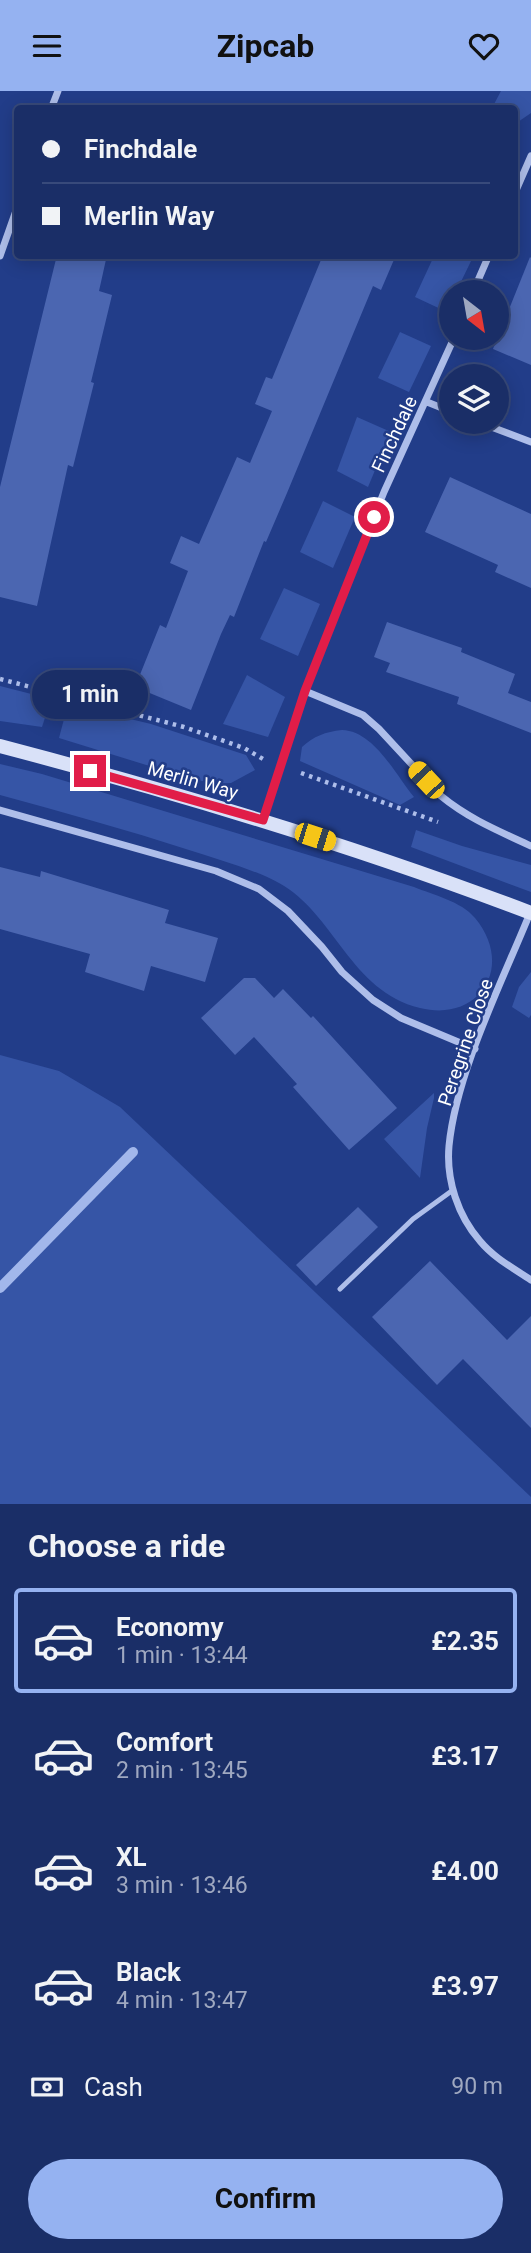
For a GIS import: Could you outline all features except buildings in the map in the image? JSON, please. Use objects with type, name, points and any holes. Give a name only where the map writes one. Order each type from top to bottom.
[{"type":"street","points":[[518,186],[531,156]]},
{"type":"street","points":[[0,256],[14,216]]},
{"type":"street","points":[[478,280],[487,259]]},
{"type":"street","name":"Finchdale","points":[[263,820],[305,691],[384,492],[449,350]]},
{"type":"street","points":[[427,402],[439,407]]},
{"type":"street","points":[[509,434],[531,442]]},
{"type":"street","points":[[305,691],[363,715],[452,806],[481,824],[531,846]]},
{"type":"street","name":"Merlin Way","points":[[0,746],[263,820],[419,871],[531,912]]},
{"type":"street","points":[[0,810],[216,871],[259,889],[288,911],[342,972],[373,1000],[401,1018],[475,1049]]},
{"type":"street","name":"Peregrine Close","points":[[531,912],[475,1049],[458,1101],[449,1146],[453,1190],[464,1217],[493,1256],[531,1280]]},
{"type":"lane","points":[[340,1289],[413,1219],[453,1190]]},
{"type":"path","points":[[0,679],[184,727],[244,748],[279,766],[441,823],[452,806]]},
{"type":"shaded area","points":[[501,91],[531,91],[531,113],[518,122],[518,105],[494,105]]},
{"type":"shaded area","points":[[433,259],[472,259],[462,280],[439,280],[439,308],[415,297]]},
{"type":"shaded area","points":[[400,332],[431,346],[409,392],[378,378]]},
{"type":"shaded area","points":[[357,417],[391,432],[368,487],[337,471]]},
{"type":"shaded area","points":[[323,501],[355,517],[333,568],[300,552]]},
{"type":"shaded area","points":[[284,588],[320,604],[298,656],[260,639]]},
{"type":"shaded area","points":[[247,675],[285,697],[268,737],[223,724]]},
{"type":"shaded area","points":[[0,686],[51,699],[42,727],[0,721]]},
{"type":"shaded area","points":[[68,704],[151,724],[246,755],[255,770],[231,783],[215,784],[59,738]]},
{"type":"shaded area","points":[[342,730],[354,732],[374,746],[414,797],[400,805],[300,761],[302,747],[306,743],[320,735]]},
{"type":"shaded area","points":[[0,764],[42,774],[414,887],[455,903],[475,918],[487,936],[492,954],[491,972],[485,987],[474,999],[460,1007],[441,1010],[420,1008],[396,999],[376,986],[359,969],[315,913],[279,883],[246,869],[166,843],[0,795]]},
{"type":"shaded area","points":[[416,830],[531,865],[531,892],[411,847]]},
{"type":"shaded area","points":[[531,972],[529,1018],[512,1007],[519,987]]},
{"type":"shaded area","points":[[0,1055],[59,1071],[120,1107],[531,1497],[531,1504],[0,1504]]},
{"type":"shaded area","points":[[434,1093],[427,1128],[420,1178],[384,1139]]},
{"type":"waterway","points":[[0,1288],[133,1152]]},
{"type":"route","points":[[90,771],[263,820],[305,691],[374,517]]}]
